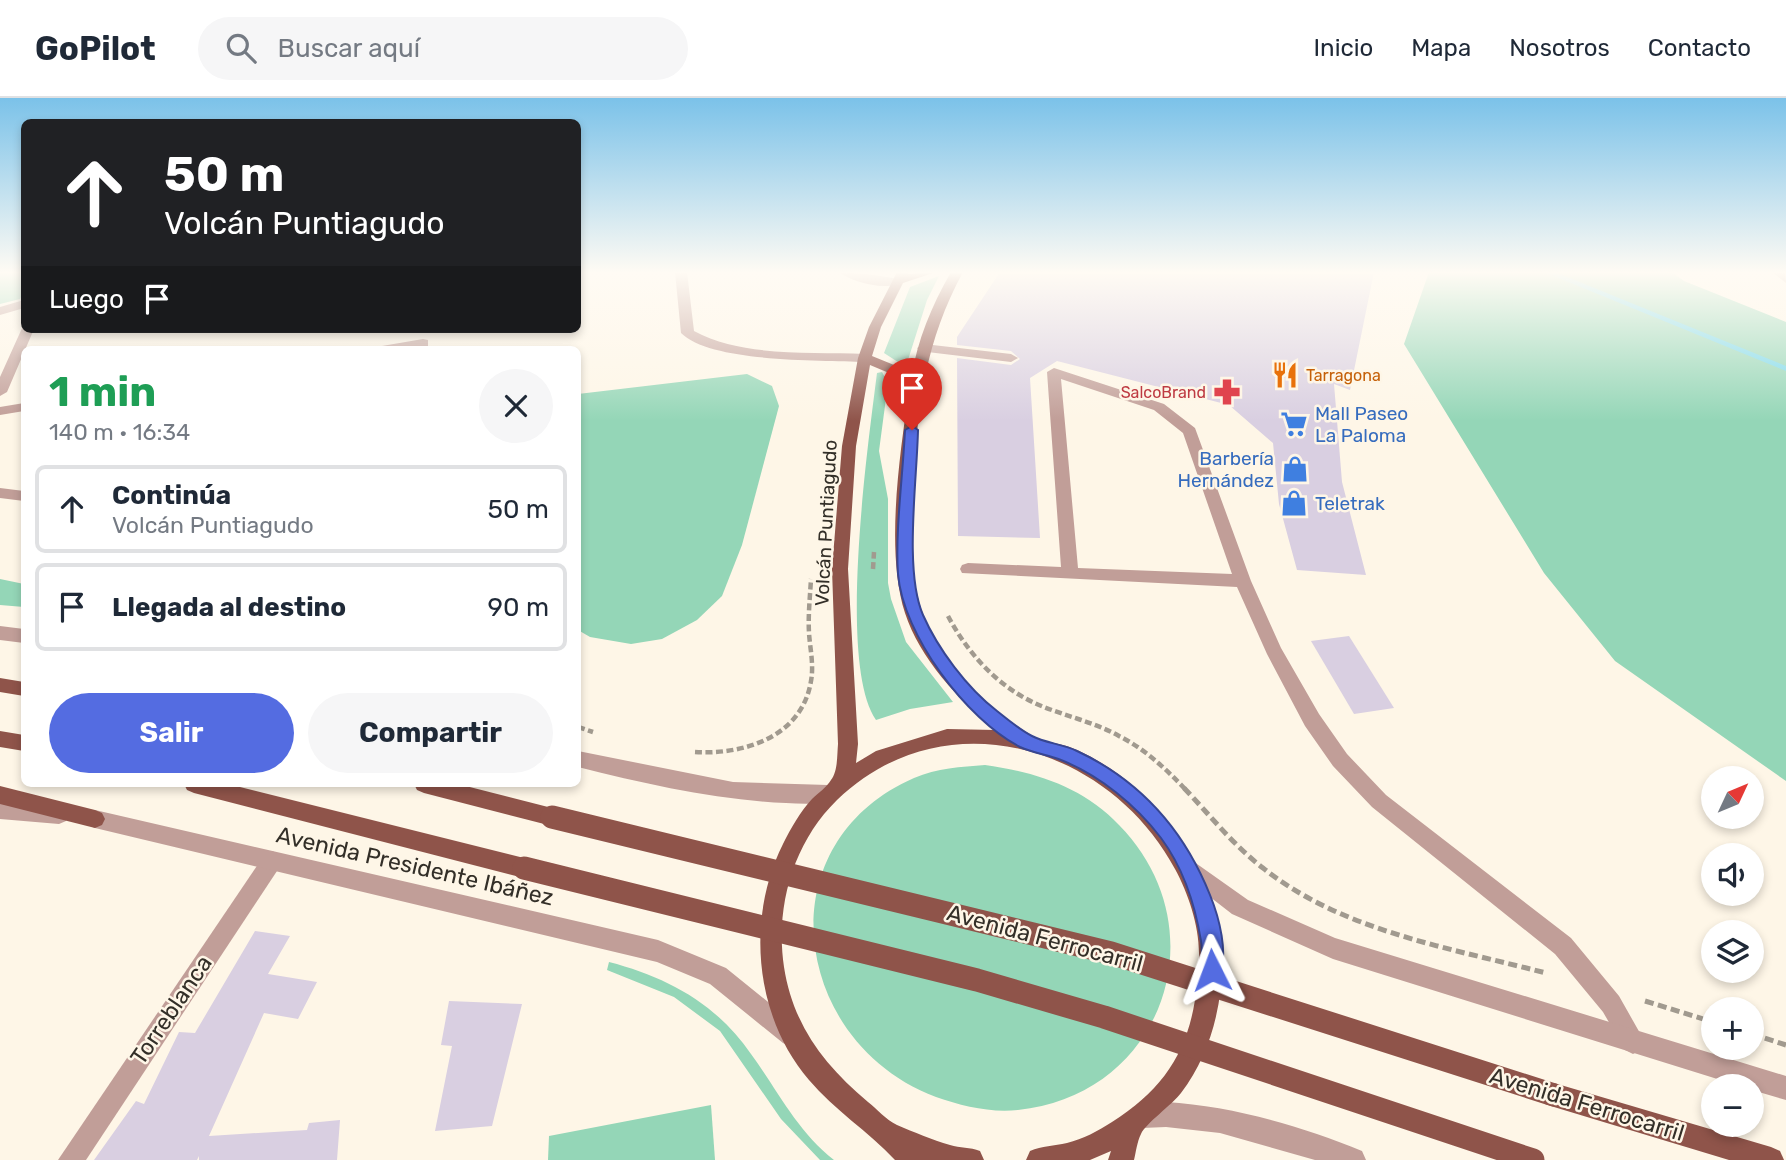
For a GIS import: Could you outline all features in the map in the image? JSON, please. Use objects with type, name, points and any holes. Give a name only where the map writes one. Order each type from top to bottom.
[{"type":"main road","name":"Volcán Puntiagudo","points":[[834,789],[846,766],[848,744],[841,569],[849,446],[865,358],[878,322]]},
{"type":"main road","points":[[933,322],[916,389],[908,468],[906,569],[914,611],[932,647],[957,681],[989,715],[1027,742]]},
{"type":"main road","points":[[865,358],[894,370],[916,389]]},
{"type":"main road","points":[[0,685],[21,689]]},
{"type":"main road","name":"Avenida Presidente Ibáñez","points":[[912,1160],[891,1134],[835,1091],[794,1037],[774,982],[769,928],[778,877],[798,832],[834,789],[867,765],[896,751],[960,737],[1027,742],[1068,755],[1113,781],[1138,800],[1167,832],[1190,869],[1205,908],[1212,949],[1211,991],[1201,1034],[1181,1073],[1136,1121],[1077,1153],[1039,1160]]},
{"type":"main road","points":[[0,739],[21,742]]},
{"type":"main road","name":"Avenida Presidente Ibáñez","points":[[206,787],[1015,991],[1129,1025],[1534,1160]]},
{"type":"main road","name":"Avenida Ferrocarril","points":[[436,787],[1111,953],[1553,1095],[1771,1160]]},
{"type":"main road","points":[[0,795],[95,819]]},
{"type":"main road","name":"Avenida Presidente Ibáñez","points":[[1121,1160],[1136,1121]]},
{"type":"main road","name":"Avenida Presidente Ibáñez","points":[[891,1134],[951,1158],[971,1160]]},
{"type":"street","points":[[687,322],[688,332],[696,339],[742,349],[865,358]]},
{"type":"street","points":[[0,392],[26,333]]},
{"type":"street","points":[[400,346],[423,341]]},
{"type":"street","points":[[924,348],[1011,358]]},
{"type":"street","points":[[1070,573],[1050,371],[1159,407],[1190,430],[1243,581],[1279,661],[1312,720],[1340,760],[1379,801],[1563,946],[1611,1004],[1633,1042]]},
{"type":"street","points":[[0,411],[21,408]]},
{"type":"street","points":[[0,493],[21,496]]},
{"type":"street","points":[[968,569],[1243,581]]},
{"type":"street","points":[[0,633],[21,636]]},
{"type":"street","points":[[581,760],[719,791],[778,796],[834,789]]},
{"type":"street","name":"Avenida Presidente Ibáñez","points":[[0,810],[95,819],[658,951],[718,976],[794,1037]]},
{"type":"street","name":"Torreblanca","points":[[71,1160],[272,861]]},
{"type":"street","points":[[1190,869],[1240,907],[1333,948],[1786,1088]]},
{"type":"street","points":[[1136,1121],[1187,1115],[1292,1140],[1353,1160]]},
{"type":"path","points":[[692,752],[727,754],[750,749],[772,738],[798,714],[811,681],[811,570]]},
{"type":"path","points":[[946,613],[965,644],[994,674],[1038,704],[1114,733],[1152,756],[1180,779],[1239,849],[1267,872],[1309,899],[1379,926],[1596,986],[1701,1018]]},
{"type":"path","points":[[581,728],[598,733]]},
{"type":"path","points":[[1764,1038],[1786,1045]]},
{"type":"green space","points":[[896,322],[920,322],[908,360],[901,364],[884,353]]},
{"type":"green space","points":[[1412,322],[1786,322],[1786,781],[1615,661],[1544,573],[1404,344]]},
{"type":"green space","points":[[882,372],[888,383],[879,451],[888,499],[888,583],[891,599],[906,642],[953,702],[910,709],[876,720],[864,692],[858,652],[857,604],[862,499],[877,373]]},
{"type":"green space","points":[[747,374],[772,386],[779,406],[742,545],[722,596],[697,620],[662,639],[631,644],[590,637],[581,632],[581,394]]},
{"type":"green space","points":[[0,579],[21,583],[21,607],[0,605]]},
{"type":"green space","points":[[985,765],[1022,772],[1057,783],[1105,812],[1119,825],[1150,866],[1167,911],[1170,957],[1161,1001],[1141,1041],[1109,1074],[1068,1098],[1008,1111],[966,1106],[936,1097],[888,1070],[851,1034],[826,990],[814,942],[817,894],[833,848],[866,808],[914,778],[949,768]]},
{"type":"green space","points":[[609,962],[670,985],[689,995],[723,1021],[738,1036],[809,1136],[834,1160],[820,1160],[781,1119],[720,1031],[674,997],[607,970]]},
{"type":"green space","points":[[711,1105],[715,1160],[548,1160],[549,1136]]},
{"type":"building","name":"Mall Paseo La Paloma","points":[[967,322],[1364,322],[1350,390],[1334,384],[1342,482],[1366,575],[1297,570],[1279,504],[1273,443],[1229,405],[1057,361],[1030,378],[1040,538],[958,536],[957,358],[1011,365],[1020,359],[1011,351],[957,345],[957,337]]},
{"type":"building","points":[[1349,636],[1394,708],[1354,714],[1311,641]]},
{"type":"building","points":[[255,931],[290,936],[268,974],[317,982],[298,1019],[264,1013],[209,1136],[307,1130],[309,1123],[340,1120],[337,1160],[199,1160],[199,1156],[197,1160],[94,1160],[136,1101],[144,1104],[179,1032],[195,1033]]},
{"type":"building","points":[[449,1001],[522,1004],[492,1126],[435,1131],[452,1046],[441,1045]]},
{"type":"waterway","points":[[1670,322],[1786,369]]},
{"type":"place","name":"Tarragona","points":[[1285,375]]},
{"type":"place","name":"SalcoBrand","points":[[1227,392]]},
{"type":"place","name":"Mall Paseo La Paloma","points":[[1294,424]]},
{"type":"place","name":"Barbería Hernández","points":[[1295,469]]},
{"type":"place","name":"Teletrak","points":[[1294,503]]},
{"type":"route","points":[[912,430],[908,468],[906,574],[914,611],[923,632],[957,681],[989,715],[1027,742],[1068,755],[1105,774],[1138,800],[1167,832],[1190,869],[1205,908],[1212,949],[1212,970]]}]
